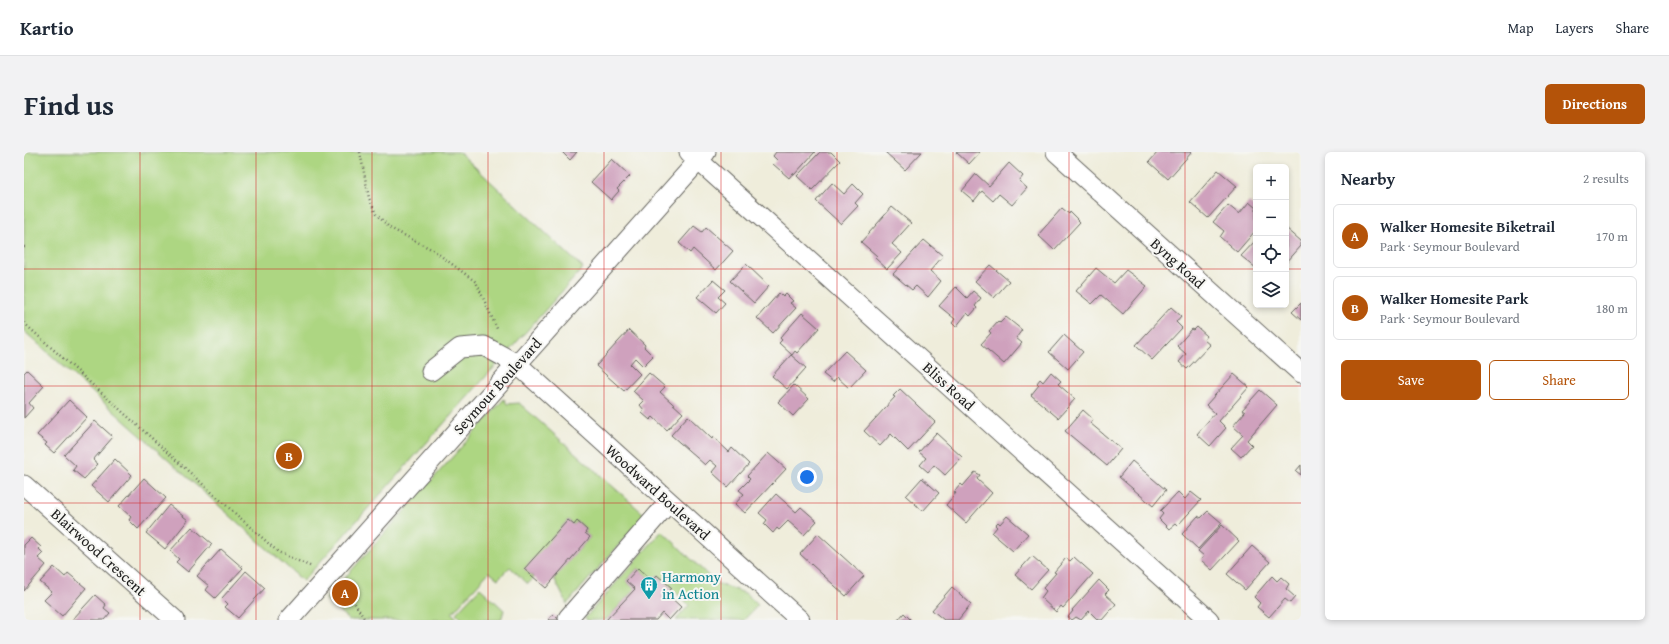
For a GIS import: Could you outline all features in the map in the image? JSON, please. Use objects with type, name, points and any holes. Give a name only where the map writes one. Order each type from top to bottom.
[{"type":"street","name":"Byng Road","points":[[1056,152],[1301,373]]},
{"type":"street","name":"Seymour Boulevard","points":[[289,620],[516,364],[698,155]]},
{"type":"street","name":"Bliss Road","points":[[698,155],[1208,620]]},
{"type":"street","name":"Woodward Boulevard","points":[[431,371],[460,348],[484,346],[516,364],[800,620]]},
{"type":"street","name":"Blairwood Crescent","points":[[24,485],[175,620]]},
{"type":"street","points":[[568,618],[669,502]]},
{"type":"path","points":[[360,152],[369,198],[376,214],[390,228],[434,250],[476,282],[499,333]]},
{"type":"path","points":[[24,323],[278,552],[309,564],[317,570]]},
{"type":"path","points":[[337,587],[354,602],[365,620]]},
{"type":"green space","points":[[24,152],[459,152],[583,268],[303,581],[24,331]]},
{"type":"green space","points":[[504,399],[507,404],[519,403],[645,515],[567,604],[554,578],[590,537],[585,533],[587,530],[577,521],[574,525],[568,520],[525,569],[534,578],[528,584],[510,567],[498,579],[489,572],[452,613],[458,620],[349,620],[326,599]]},
{"type":"green space","points":[[662,531],[716,583],[745,593],[758,605],[744,620],[676,620],[689,605],[658,575],[652,581],[638,568],[626,581],[635,589],[606,620],[587,620],[585,618]]},
{"type":"green space","points":[[480,588],[504,610],[501,620],[463,620],[456,613]]},
{"type":"building","points":[[562,152],[577,152],[570,160]]},
{"type":"building","points":[[776,152],[815,152],[794,175],[793,173],[789,178],[773,164],[777,160],[773,156]]},
{"type":"building","points":[[820,152],[831,152],[840,161],[812,190],[797,176]]},
{"type":"building","points":[[885,152],[922,152],[905,170]]},
{"type":"building","points":[[956,152],[980,152],[969,164]]},
{"type":"building","points":[[1158,152],[1192,152],[1168,179],[1149,162]]},
{"type":"building","points":[[612,159],[630,176],[617,189],[619,191],[611,200],[591,182]]},
{"type":"building","points":[[1009,163],[1023,176],[1019,181],[1027,188],[1012,205],[999,194],[993,201],[982,191],[974,201],[962,191],[976,174],[989,186]]},
{"type":"building","points":[[1218,170],[1237,186],[1208,218],[1190,202]]},
{"type":"building","points":[[832,183],[844,194],[853,184],[863,194],[855,203],[858,206],[841,224],[816,201]]},
{"type":"building","points":[[1249,202],[1253,205],[1253,233],[1237,252],[1220,237],[1224,231],[1213,222],[1228,205],[1239,214]]},
{"type":"building","points":[[892,207],[911,223],[892,244],[902,253],[887,269],[875,258],[877,256],[861,242]]},
{"type":"building","points":[[1062,208],[1069,214],[1070,212],[1080,222],[1054,250],[1038,235]]},
{"type":"building","points":[[694,226],[702,232],[706,227],[733,251],[716,270],[693,249],[690,253],[679,243]]},
{"type":"building","points":[[1289,231],[1301,241],[1301,246],[1289,260]]},
{"type":"building","points":[[924,240],[943,256],[930,271],[941,281],[928,297],[916,286],[912,290],[893,274]]},
{"type":"building","points":[[1253,243],[1253,266],[1241,256]]},
{"type":"building","points":[[746,264],[769,286],[754,303],[730,281]]},
{"type":"building","points":[[990,265],[1009,281],[994,298],[975,281]]},
{"type":"building","points":[[1096,268],[1114,283],[1126,270],[1147,286],[1123,314],[1101,295],[1092,304],[1076,291]]},
{"type":"building","points":[[713,280],[725,290],[718,297],[725,303],[716,313],[697,297]]},
{"type":"building","points":[[956,287],[967,298],[973,291],[981,298],[975,306],[977,308],[970,316],[967,313],[956,327],[952,323],[955,319],[939,306]]},
{"type":"building","points":[[779,293],[783,297],[786,294],[793,301],[790,303],[796,308],[773,333],[757,318]]},
{"type":"building","points":[[1301,303],[1301,320],[1292,312]]},
{"type":"building","points":[[1171,307],[1181,316],[1176,322],[1182,328],[1152,360],[1136,345]]},
{"type":"building","points":[[802,313],[819,328],[797,353],[795,351],[792,355],[779,343],[782,340],[780,338]]},
{"type":"building","points":[[1006,317],[1022,330],[1016,338],[1022,343],[1004,364],[981,344],[991,333],[989,331],[998,321],[1000,323]]},
{"type":"building","points":[[1197,327],[1207,336],[1204,340],[1210,345],[1187,369],[1179,362],[1186,354],[1177,346],[1192,329],[1194,330]]},
{"type":"building","points":[[629,330],[645,345],[644,347],[653,356],[643,366],[635,358],[630,364],[640,374],[624,391],[596,366]]},
{"type":"building","points":[[1064,335],[1083,352],[1068,369],[1049,352]]},
{"type":"building","points":[[845,351],[866,370],[849,388],[837,377],[833,382],[823,374]]},
{"type":"building","points":[[791,355],[806,368],[787,389],[772,376]]},
{"type":"building","points":[[27,370],[44,386],[29,403],[33,408],[24,418],[24,373]]},
{"type":"building","points":[[1051,372],[1061,381],[1058,384],[1075,399],[1058,418],[1031,395],[1039,385],[1037,383],[1040,379],[1043,382]]},
{"type":"building","points":[[649,373],[665,387],[660,392],[683,413],[667,430],[653,417],[650,420],[642,413],[644,410],[640,405],[644,401],[633,391]]},
{"type":"building","points":[[1234,374],[1249,387],[1219,421],[1226,428],[1210,446],[1197,434],[1215,413],[1206,405]]},
{"type":"building","points":[[794,385],[809,399],[793,416],[778,402]]},
{"type":"building","points":[[900,389],[935,422],[908,451],[891,434],[880,446],[864,431],[895,397],[893,396]]},
{"type":"building","points":[[1260,390],[1277,405],[1247,440],[1252,445],[1241,457],[1231,448],[1243,435],[1233,426],[1245,412],[1242,410]]},
{"type":"building","points":[[69,400],[87,417],[54,453],[45,445],[47,443],[37,435]]},
{"type":"building","points":[[1083,410],[1093,419],[1090,423],[1121,449],[1107,466],[1065,431]]},
{"type":"building","points":[[688,416],[712,439],[713,437],[729,452],[732,448],[749,464],[728,487],[712,472],[717,466],[710,460],[705,465],[671,435]]},
{"type":"building","points":[[95,421],[113,437],[93,460],[98,464],[84,479],[73,470],[76,466],[64,455]]},
{"type":"building","points":[[936,433],[962,457],[945,475],[934,465],[928,472],[920,465],[926,458],[919,452]]},
{"type":"building","points":[[768,453],[786,469],[745,513],[735,504],[744,494],[739,490],[750,479],[747,476]]},
{"type":"building","points":[[115,459],[132,475],[109,502],[91,486]]},
{"type":"building","points":[[1132,461],[1166,490],[1153,506],[1119,477]]},
{"type":"building","points":[[1301,465],[1301,475],[1296,471]]},
{"type":"building","points":[[975,472],[980,475],[977,479],[992,493],[966,523],[946,505],[961,484],[963,486]]},
{"type":"building","points":[[144,478],[166,498],[138,529],[129,520],[131,517],[119,506]]},
{"type":"building","points":[[922,478],[939,493],[923,511],[906,496]]},
{"type":"building","points":[[1178,492],[1185,499],[1191,492],[1201,500],[1177,526],[1175,524],[1169,529],[1159,519],[1163,514],[1160,511]]},
{"type":"building","points":[[776,494],[796,512],[801,507],[817,521],[804,535],[788,521],[779,530],[777,528],[773,533],[764,524],[767,520],[759,513]]},
{"type":"building","points":[[169,505],[188,520],[165,549],[146,533]]},
{"type":"building","points":[[1208,511],[1222,523],[1198,549],[1182,534],[1198,516],[1201,518]]},
{"type":"building","points":[[1007,516],[1028,534],[1013,551],[992,533],[997,527],[995,525],[998,522],[1000,524]]},
{"type":"building","points":[[568,520],[574,525],[577,521],[587,530],[585,533],[590,537],[546,588],[524,569]]},
{"type":"building","points":[[1222,525],[1239,541],[1212,570],[1201,560],[1204,556],[1198,551]]},
{"type":"building","points":[[192,527],[212,544],[188,572],[176,562],[179,559],[170,551]]},
{"type":"building","points":[[818,534],[864,576],[846,596],[800,554]]},
{"type":"building","points":[[31,538],[41,547],[39,549],[43,553],[38,558],[46,565],[24,591],[24,545]]},
{"type":"building","points":[[1252,546],[1270,562],[1245,590],[1227,574]]},
{"type":"building","points":[[221,549],[243,568],[215,598],[206,590],[209,586],[197,576]]},
{"type":"building","points":[[1032,556],[1048,570],[1031,589],[1015,575]]},
{"type":"building","points":[[1074,557],[1093,574],[1063,608],[1061,606],[1056,612],[1041,598],[1046,591],[1043,588],[1066,558],[1070,561]]},
{"type":"building","points":[[54,567],[65,577],[68,573],[86,588],[62,616],[44,600],[52,592],[40,582]]},
{"type":"building","name":"Harmony in Action","points":[[638,568],[652,581],[657,575],[672,588],[667,594],[681,607],[669,620],[662,613],[656,620],[606,620],[635,589],[626,581]]},
{"type":"building","points":[[246,571],[265,588],[238,618],[225,607],[228,604],[222,598]]},
{"type":"building","points":[[1272,576],[1277,581],[1281,577],[1289,584],[1286,589],[1295,597],[1290,603],[1285,599],[1269,617],[1257,607],[1260,603],[1254,597]]},
{"type":"building","points":[[1099,580],[1109,590],[1105,594],[1116,604],[1102,620],[1098,620],[1089,611],[1081,620],[1076,617],[1072,620],[1068,617],[1073,611],[1072,610]]},
{"type":"building","points":[[952,587],[971,604],[958,620],[944,620],[932,610]]},
{"type":"building","points":[[95,595],[106,605],[104,608],[110,613],[104,620],[72,620]]},
{"type":"building","points":[[904,613],[911,620],[898,620]]},
{"type":"building","points":[[553,614],[556,617],[560,620],[548,620]]},
{"type":"place","name":"Walker Homesite Park","points":[[289,456]]},
{"type":"place","name":"Walker Homesite Biketrail","points":[[345,593]]},
{"type":"place","name":"Harmony in Action","points":[[649,600]]}]
